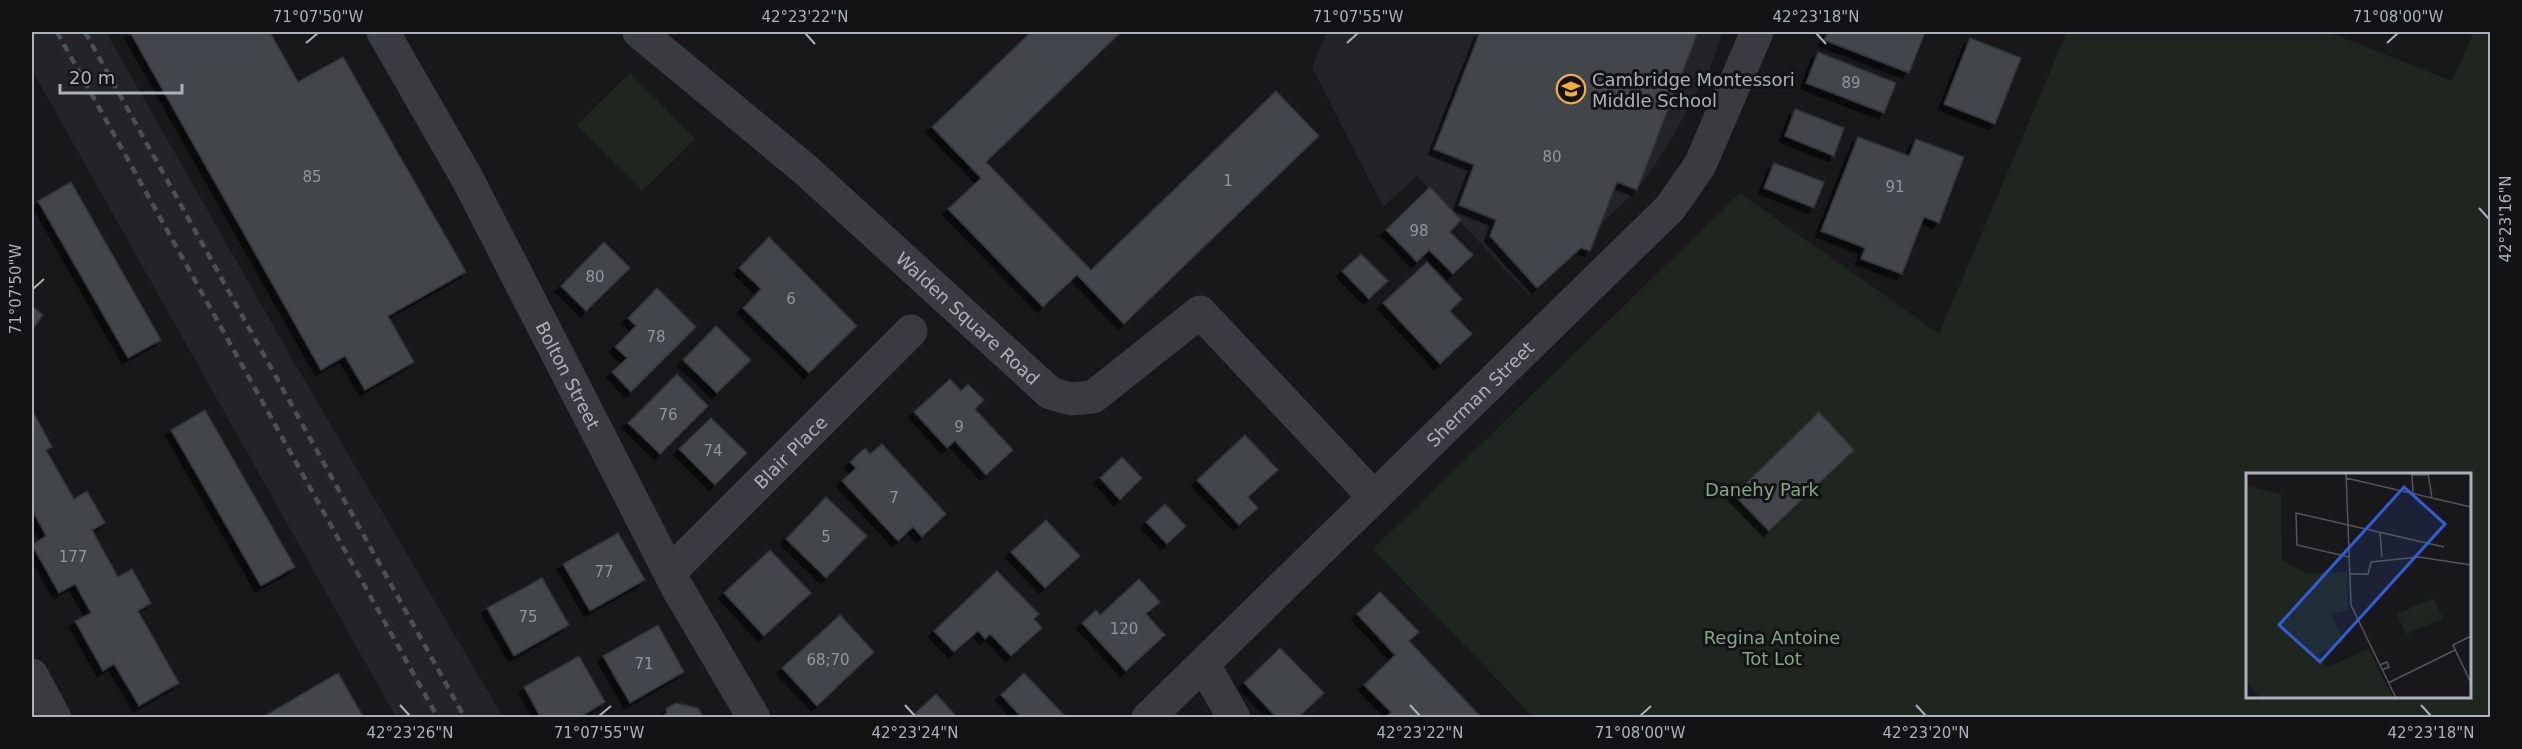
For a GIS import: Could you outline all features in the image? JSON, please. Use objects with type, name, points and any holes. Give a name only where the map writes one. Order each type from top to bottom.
[{"type":"street","name":"Bolton Street","points":[[383,32],[467,178],[670,572],[754,717]]},
{"type":"street","name":"Walden Square Road","points":[[639,32],[807,171],[1050,393],[1071,399],[1093,397],[1200,312],[1374,497]]},
{"type":"street","name":"Sherman Street","points":[[1148,717],[1204,665],[1670,208],[1700,165],[1757,32]]},
{"type":"street","name":"Blair Place","points":[[670,572],[911,331]]},
{"type":"street","points":[[1204,665],[1234,717]]},
{"type":"street","points":[[32,675],[55,717]]},
{"type":"shaded area","points":[[32,32],[106,32],[295,364],[503,717],[396,717],[32,70]]},
{"type":"shaded area","points":[[1327,32],[1723,32],[1709,70],[1670,142],[1652,169],[1632,194],[1529,295],[1417,176],[1383,207],[1312,67]]},
{"type":"green space","name":"Danehy Park","points":[[2067,32],[2328,32],[2452,81],[2474,32],[2490,32],[2490,717],[1533,717],[1373,549],[1740,193],[1939,334]]},
{"type":"green space","points":[[630,73],[695,139],[642,191],[577,125]]},
{"type":"building","points":[[130,32],[275,32],[271,34],[298,82],[343,57],[466,272],[388,316],[414,362],[365,390],[345,356],[321,370]]},
{"type":"building","points":[[1031,32],[1121,32],[986,162],[1091,270],[1276,91],[1319,136],[1124,324],[1077,275],[1043,307],[948,209],[981,178],[932,127]]},
{"type":"building","points":[[1480,32],[1698,32],[1637,190],[1617,182],[1590,251],[1581,248],[1537,288],[1490,236],[1496,220],[1459,205],[1474,165],[1434,149]]},
{"type":"building","points":[[1828,32],[1925,32],[1909,73],[1824,40]]},
{"type":"building","points":[[1970,38],[2021,58],[1995,124],[1944,104]]},
{"type":"building","points":[[1818,52],[1896,83],[1884,113],[1806,83]]},
{"type":"building","points":[[1795,109],[1844,128],[1834,156],[1785,136]]},
{"type":"building","points":[[1858,137],[1909,156],[1916,139],[1964,157],[1939,223],[1924,217],[1902,274],[1861,259],[1865,248],[1821,231]]},
{"type":"building","points":[[1774,163],[1824,182],[1814,208],[1764,188]]},
{"type":"building","points":[[71,182],[161,340],[128,358],[38,201]]},
{"type":"building","points":[[1430,187],[1461,220],[1450,232],[1473,255],[1453,274],[1429,250],[1417,262],[1386,230]]},
{"type":"building","points":[[769,237],[857,326],[809,373],[743,308],[761,289],[739,268]]},
{"type":"building","points":[[604,242],[630,268],[586,311],[561,286]]},
{"type":"building","points":[[1361,254],[1388,281],[1369,299],[1342,271]]},
{"type":"building","points":[[1427,262],[1462,299],[1450,311],[1472,334],[1440,364],[1383,303]]},
{"type":"building","points":[[657,288],[696,327],[631,392],[612,372],[627,358],[615,347],[636,326],[628,318]]},
{"type":"building","points":[[32,306],[43,315],[32,330]]},
{"type":"building","points":[[716,326],[751,360],[717,393],[683,360]]},
{"type":"building","points":[[677,374],[708,406],[660,454],[628,423]]},
{"type":"building","points":[[950,379],[961,391],[968,384],[984,400],[975,409],[1013,450],[986,475],[955,441],[947,448],[914,412]]},
{"type":"building","points":[[32,410],[52,447],[46,450],[74,499],[87,491],[105,523],[92,530],[118,577],[132,569],[151,603],[138,611],[179,683],[139,706],[114,664],[103,671],[75,621],[91,613],[75,584],[59,593],[32,545],[46,536],[32,509]]},
{"type":"building","points":[[205,410],[295,567],[261,586],[171,430]]},
{"type":"building","points":[[1819,412],[1854,450],[1769,531],[1734,495]]},
{"type":"building","points":[[711,418],[747,453],[715,485],[679,449]]},
{"type":"building","points":[[1245,435],[1278,470],[1248,497],[1258,508],[1239,525],[1197,480]]},
{"type":"building","points":[[882,444],[946,514],[922,537],[913,527],[898,541],[842,481],[856,468],[850,462],[865,448],[870,454]]},
{"type":"building","points":[[1122,457],[1142,478],[1120,500],[1100,478]]},
{"type":"building","points":[[826,497],[867,536],[826,578],[786,539]]},
{"type":"building","points":[[1165,504],[1186,526],[1167,544],[1146,522]]},
{"type":"building","points":[[1046,520],[1080,556],[1045,588],[1011,552]]},
{"type":"building","points":[[618,533],[645,580],[590,611],[563,564]]},
{"type":"building","points":[[770,550],[811,593],[764,636],[724,593]]},
{"type":"building","points":[[997,571],[1039,614],[1034,619],[1042,628],[1011,656],[990,634],[985,639],[978,631],[954,652],[934,631]]},
{"type":"building","points":[[542,578],[569,625],[514,656],[487,608]]},
{"type":"building","points":[[1139,579],[1160,602],[1146,614],[1165,635],[1126,671],[1082,623],[1096,610],[1100,615]]},
{"type":"building","points":[[1380,592],[1419,632],[1409,641],[1482,718],[1390,718],[1388,715],[1391,712],[1364,685],[1395,655],[1357,614]]},
{"type":"building","points":[[840,615],[874,652],[817,706],[782,668]]},
{"type":"building","points":[[658,625],[684,672],[630,703],[603,656]]},
{"type":"building","points":[[1280,648],[1324,693],[1298,718],[1277,718],[1244,683]]},
{"type":"building","points":[[579,656],[605,702],[579,718],[541,718],[524,687]]},
{"type":"building","points":[[338,673],[364,718],[261,718]]},
{"type":"building","points":[[1024,673],[1066,718],[1022,718],[1001,695]]},
{"type":"building","points":[[936,694],[958,718],[910,718]]},
{"type":"building","points":[[676,703],[698,708],[704,718],[659,718],[666,714],[667,708]]},
{"type":"railway","points":[[57,32],[438,718]]},
{"type":"railway","points":[[85,32],[465,718]]},
{"type":"place","name":"Cambridge Montessori Middle School","points":[[1571,89]]},
{"type":"park label","name":"Regina Antoine Tot Lot","points":[[1772,647]]}]
